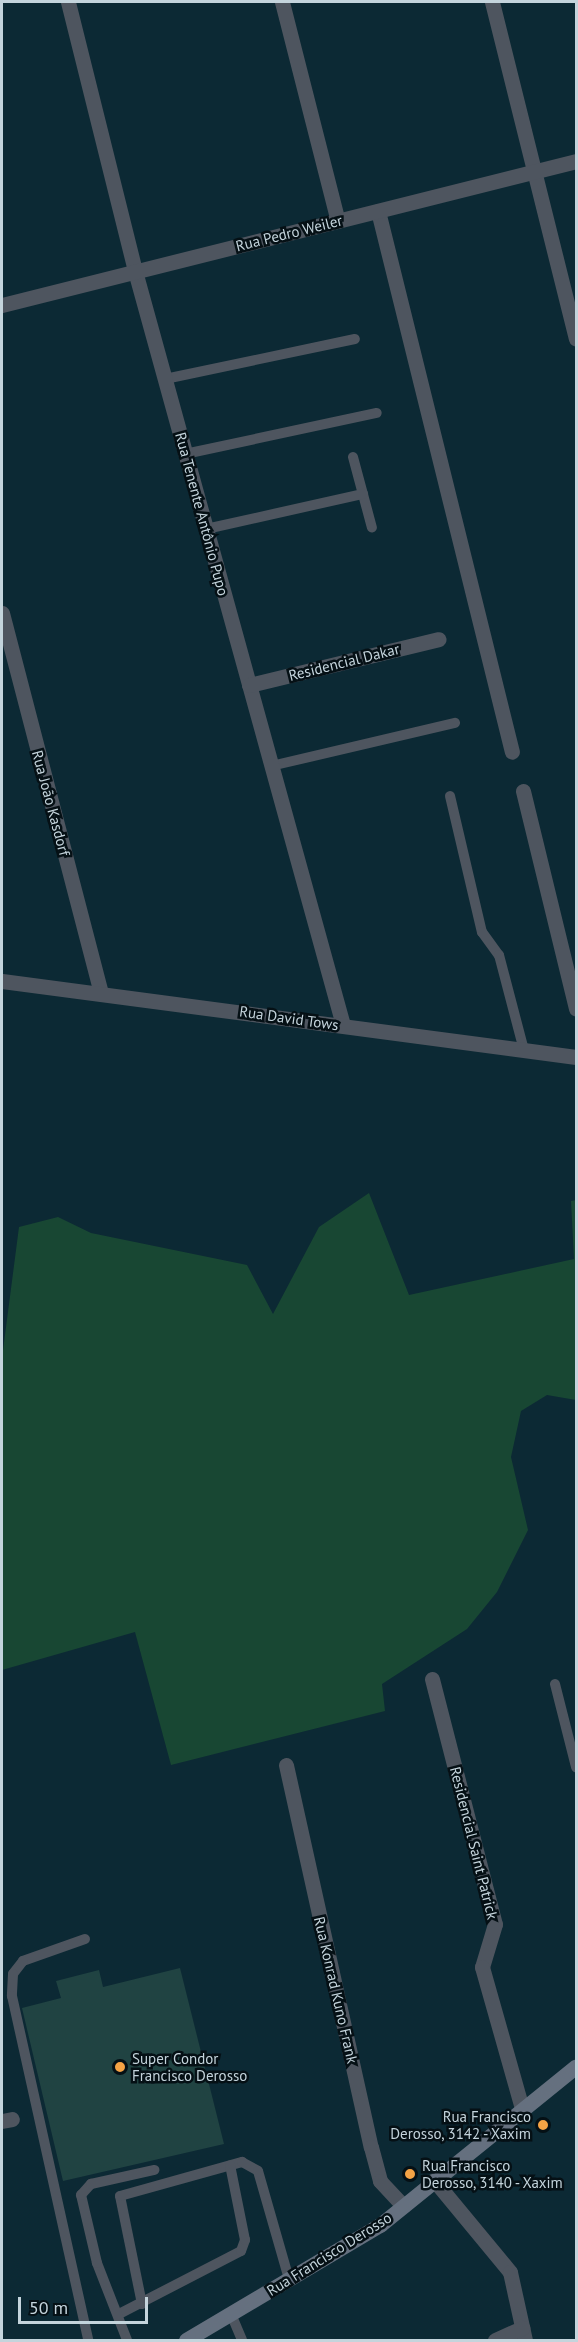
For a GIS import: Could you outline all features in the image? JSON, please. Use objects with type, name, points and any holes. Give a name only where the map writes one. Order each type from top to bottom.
[{"type":"main road","name":"Rua Francisco Derosso","points":[[186,2340],[289,2279],[403,2206],[576,2066]]},
{"type":"street","name":"Rua Tenente Antônio Pupo","points":[[68,2],[135,271],[343,1025]]},
{"type":"street","points":[[282,2],[338,221]]},
{"type":"street","points":[[492,2],[576,339]]},
{"type":"street","name":"Rua Pedro Weiler","points":[[2,304],[576,161]]},
{"type":"street","points":[[378,211],[512,752]]},
{"type":"street","name":"Rua João Kasdorf","points":[[2,613],[101,992]]},
{"type":"street","name":"Residencial Dakar","points":[[249,684],[439,639]]},
{"type":"street","points":[[523,791],[576,1008]]},
{"type":"street","name":"Rua David Tows","points":[[2,981],[101,992],[576,1057]]},
{"type":"street","name":"Residencial Saint Patrick","points":[[432,1679],[495,1924],[482,1967],[522,2108]]},
{"type":"street","name":"Rua Konrad Kuno Frank","points":[[286,1765],[380,2181],[403,2206]]},
{"type":"street","points":[[434,2180],[510,2272],[524,2334],[495,2340]]},
{"type":"lane","points":[[165,379],[355,339]]},
{"type":"lane","points":[[185,454],[377,413]]},
{"type":"lane","points":[[353,457],[372,528]]},
{"type":"lane","points":[[206,529],[363,494]]},
{"type":"lane","points":[[271,766],[455,723]]},
{"type":"lane","points":[[450,796],[482,932],[499,955],[524,1050]]},
{"type":"lane","points":[[555,1684],[576,1767]]},
{"type":"lane","points":[[85,1939],[23,1961],[13,1974],[12,1996],[88,2340]]},
{"type":"lane","points":[[141,2304],[120,2196],[243,2162],[258,2171],[289,2279]]},
{"type":"lane","points":[[119,2314],[213,2269],[245,2246],[230,2165]]},
{"type":"lane","points":[[127,2340],[119,2314],[97,2263],[81,2195],[91,2184],[154,2170]]},
{"type":"lane","points":[[231,2314],[243,2340]]},
{"type":"green space","points":[[369,1193],[409,1295],[574,1259],[571,1201],[576,1200],[576,1400],[547,1395],[521,1411],[511,1457],[528,1530],[497,1592],[467,1629],[382,1684],[385,1711],[171,1765],[135,1632],[2,1670],[2,1358],[19,1227],[58,1217],[91,1233],[247,1265],[273,1314],[319,1227]]},
{"type":"building","name":"Super Condor Francisco Derosso","points":[[180,1968],[224,2144],[63,2181],[22,2008],[61,1998],[56,1981],[99,1970],[103,1987]]},
{"type":"place","name":"Super Condor Francisco Derosso","points":[[120,2067]]},
{"type":"place","name":"Rua Francisco Derosso, 3142 - Xaxim","points":[[543,2125]]},
{"type":"place","name":"Rua Francisco Derosso, 3140 - Xaxim","points":[[410,2174]]}]
